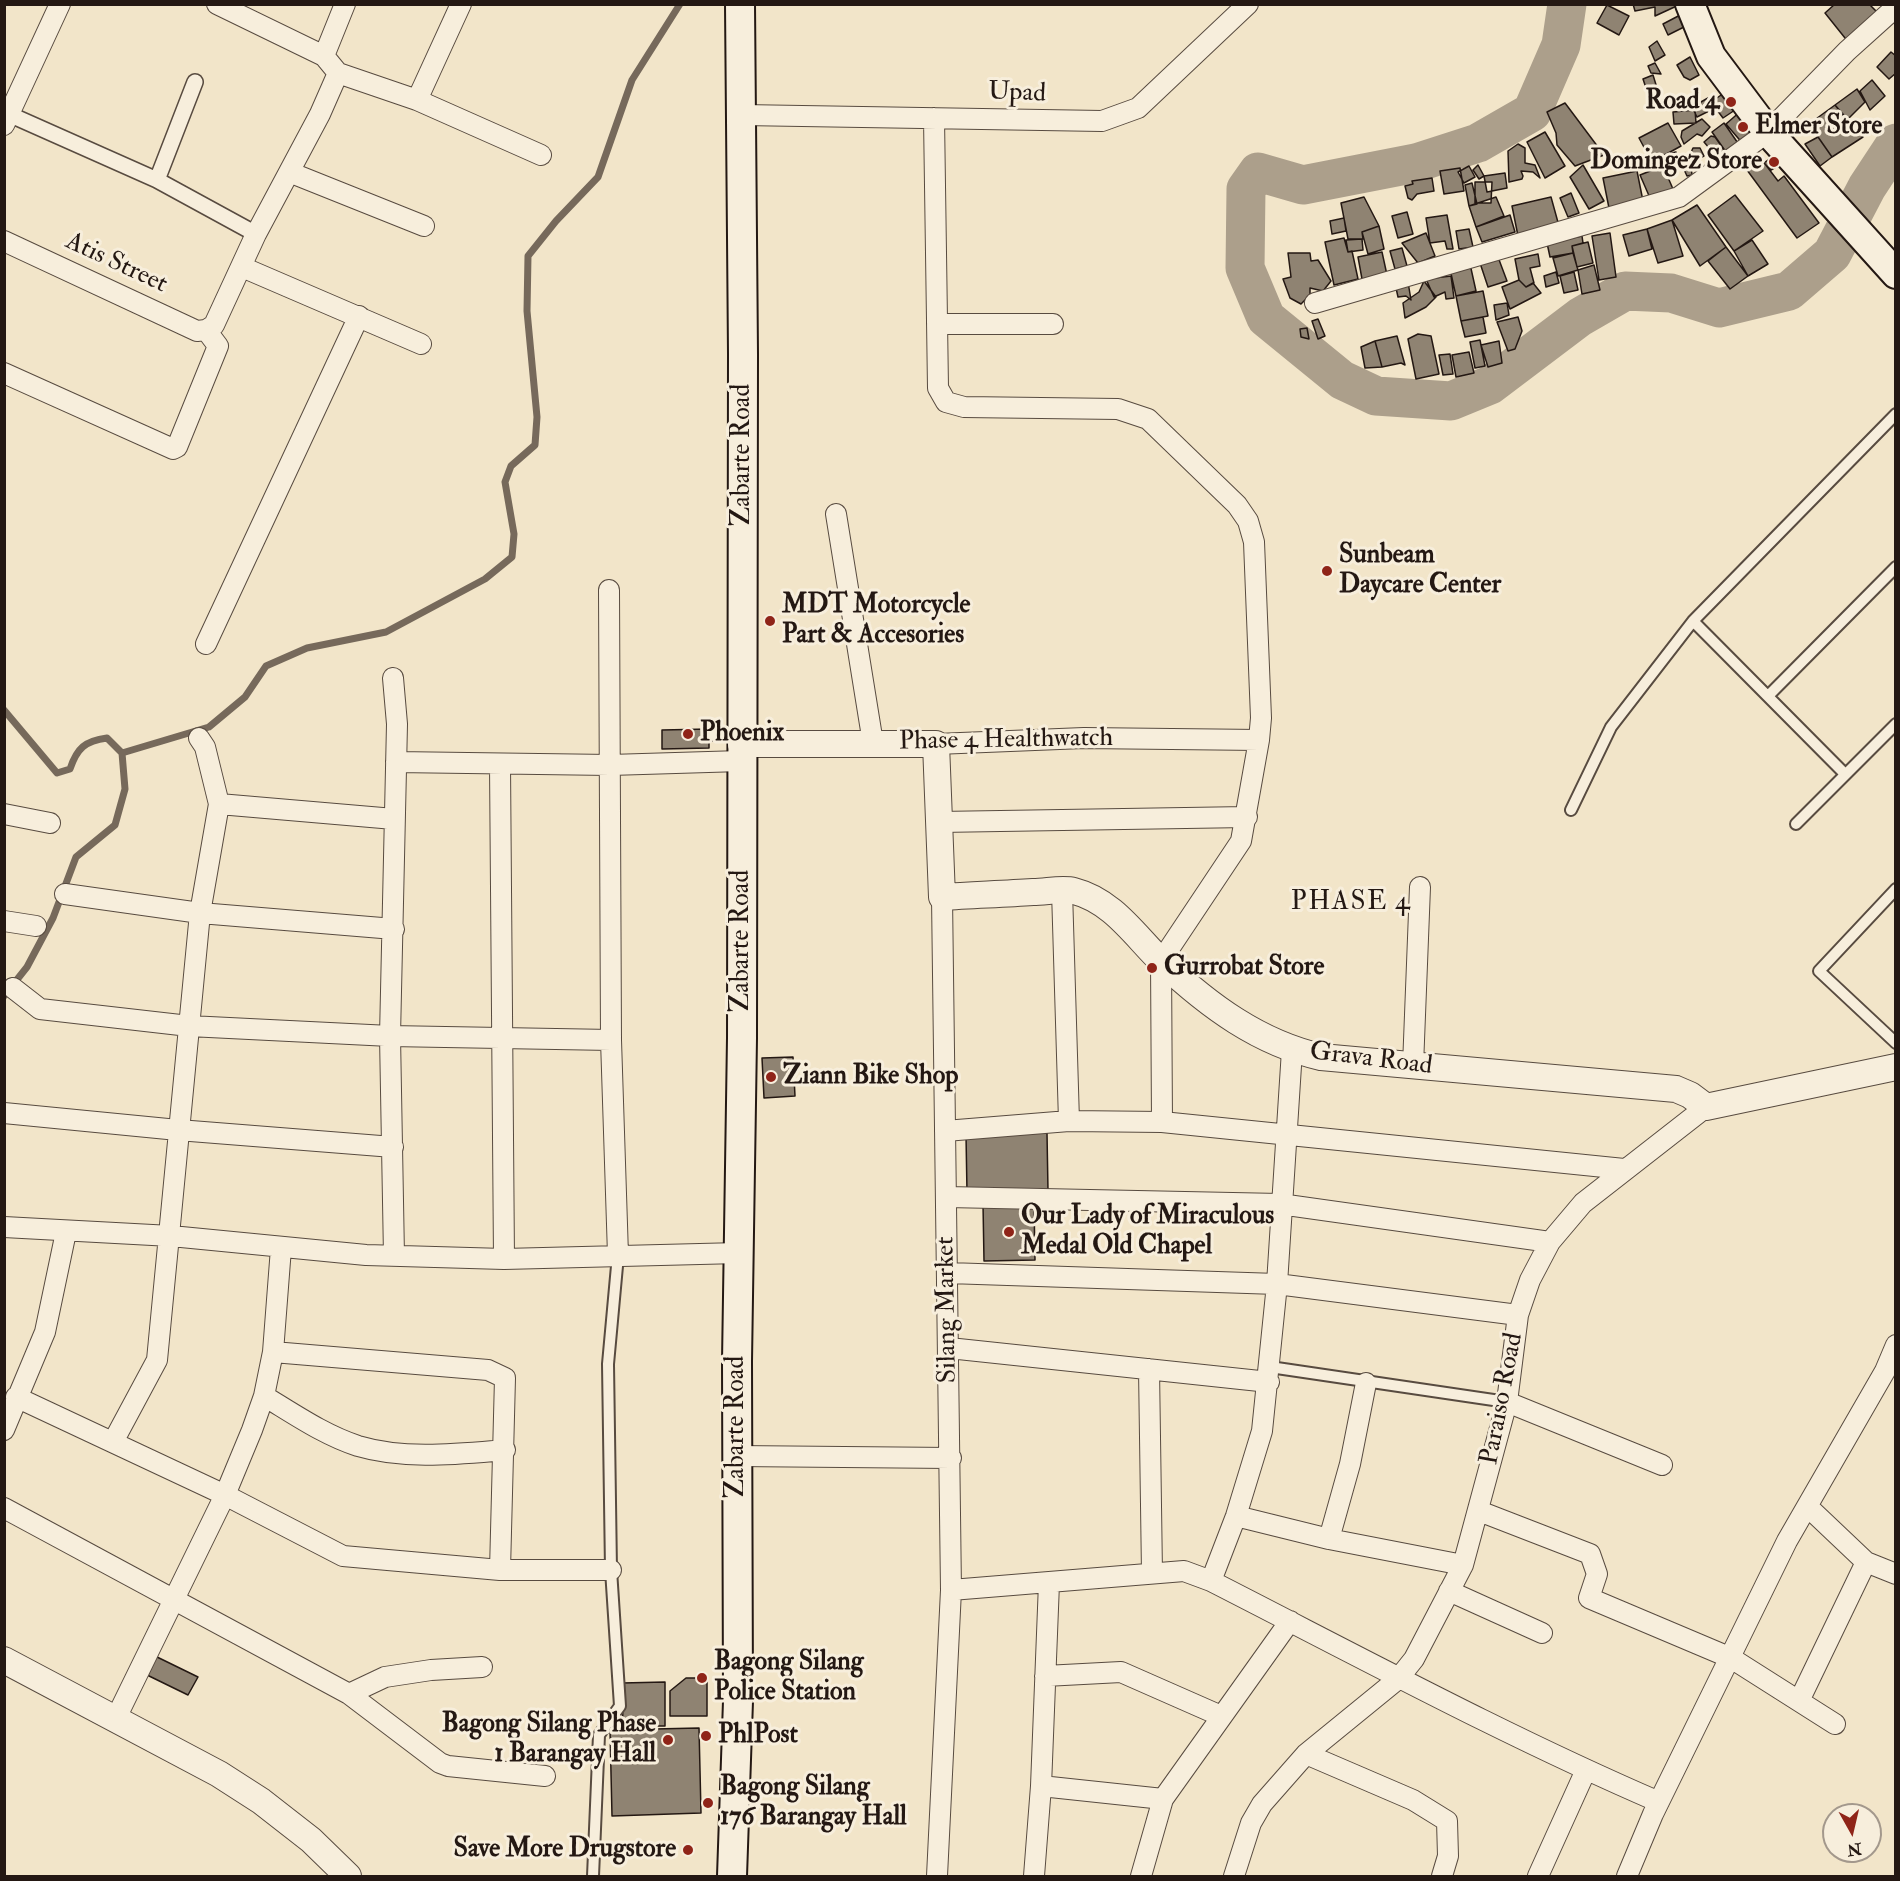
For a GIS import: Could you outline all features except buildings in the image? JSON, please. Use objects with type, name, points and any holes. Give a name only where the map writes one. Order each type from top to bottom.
[{"type":"main road","name":"Zabarte Road","points":[[732,1876],[738,1701],[736,1456],[742,1038],[740,4]]},
{"type":"main road","points":[[1690,4],[1711,56],[1768,132],[1896,274]]},
{"type":"street","points":[[60,4],[6,117],[157,180],[256,234]]},
{"type":"street","points":[[217,4],[324,56],[338,73],[417,100],[541,155]]},
{"type":"street","points":[[324,56],[345,4]]},
{"type":"street","points":[[417,100],[461,4]]},
{"type":"street","name":"Upad","points":[[742,115],[1102,121],[1138,108],[1248,4]]},
{"type":"street","points":[[1315,303],[1679,197],[1768,132],[1847,51],[1896,7]]},
{"type":"street","points":[[4,373],[173,449],[177,447],[218,346],[207,330],[214,325],[256,234],[320,114],[338,73]]},
{"type":"street","points":[[157,180],[195,82]]},
{"type":"street","points":[[934,118],[938,388],[946,402],[964,407],[1118,409],[1148,419],[1237,505],[1248,521],[1254,542],[1260,735],[1247,817],[1244,832],[1236,850],[1161,961],[1162,1122]]},
{"type":"street","points":[[289,172],[424,226]]},
{"type":"street","name":"Atis Street","points":[[4,242],[197,331],[207,330]]},
{"type":"street","points":[[242,267],[421,344]]},
{"type":"street","points":[[206,644],[359,316]]},
{"type":"street","points":[[937,324],[1053,324]]},
{"type":"street","points":[[836,514],[873,743]]},
{"type":"street","points":[[609,590],[611,1040],[618,1254]]},
{"type":"street","points":[[393,678],[396,762],[390,1036],[394,1256]]},
{"type":"street","name":"Phase 4 Healthwatch","points":[[741,747],[1260,735]]},
{"type":"street","points":[[113,1442],[157,1360],[171,1236],[178,1130],[200,913],[219,804],[205,747],[199,738]]},
{"type":"street","name":"Silang Market","points":[[936,744],[942,897],[951,1458],[951,1590],[937,1876]]},
{"type":"street","points":[[396,762],[610,765],[741,747]]},
{"type":"street","points":[[500,765],[504,1258]]},
{"type":"street","points":[[219,804],[394,819]]},
{"type":"street","points":[[4,814],[50,824]]},
{"type":"street","points":[[939,822],[1247,817]]},
{"type":"street","points":[[1413,1065],[1420,887]]},
{"type":"street","points":[[1062,891],[1069,1121]]},
{"type":"street","name":"Grava Road","points":[[942,897],[1073,891],[1097,900],[1123,920],[1161,961],[1210,1004],[1237,1023],[1292,1050],[1322,1057],[1676,1089],[1690,1095],[1706,1107]]},
{"type":"street","points":[[64,894],[200,913],[394,929]]},
{"type":"street","points":[[4,921],[36,926]]},
{"type":"street","points":[[13,988],[39,1009],[189,1026],[390,1036],[611,1040]]},
{"type":"street","points":[[1211,1581],[1236,1516],[1262,1431],[1270,1374],[1292,1050]]},
{"type":"street","name":"Paraiso Road","points":[[1234,1876],[1251,1823],[1262,1804],[1306,1755],[1398,1679],[1414,1659],[1463,1565],[1507,1402],[1518,1315],[1530,1280],[1550,1242],[1583,1203],[1706,1107],[1895,1068]]},
{"type":"street","points":[[4,1113],[393,1147]]},
{"type":"street","points":[[945,1131],[1069,1121],[1162,1122],[1624,1169]]},
{"type":"street","points":[[947,1197],[1280,1204],[1550,1242]]},
{"type":"street","points":[[4,1227],[171,1236],[281,1248],[394,1256],[504,1258],[739,1253]]},
{"type":"street","points":[[4,1430],[48,1321],[66,1232]]},
{"type":"street","points":[[117,1718],[225,1495],[264,1396],[273,1352],[281,1248]]},
{"type":"street","points":[[948,1273],[1277,1284],[1518,1315]]},
{"type":"street","points":[[1627,1876],[1659,1802],[1787,1541],[1885,1371],[1896,1345]]},
{"type":"street","points":[[949,1348],[1149,1369],[1270,1374]]},
{"type":"street","points":[[273,1352],[488,1370],[499,1373],[505,1378],[505,1450],[500,1570]]},
{"type":"street","points":[[1149,1369],[1152,1573]]},
{"type":"street","points":[[1329,1539],[1350,1464],[1366,1383]]},
{"type":"street","points":[[16,1396],[225,1495],[343,1556],[500,1570],[611,1570]]},
{"type":"street","points":[[264,1396],[327,1433],[385,1453],[466,1454],[505,1450]]},
{"type":"street","points":[[1507,1402],[1662,1465]]},
{"type":"street","points":[[736,1456],[951,1458]]},
{"type":"street","points":[[1808,1507],[1866,1562],[1896,1574]]},
{"type":"street","points":[[4,1508],[349,1694],[421,1750],[448,1766],[545,1776]]},
{"type":"street","points":[[1479,1511],[1590,1554],[1597,1574],[1589,1598],[1731,1658],[1800,1699],[1834,1724]]},
{"type":"street","points":[[1236,1516],[1329,1539],[1463,1565]]},
{"type":"street","points":[[1800,1699],[1866,1562]]},
{"type":"street","points":[[951,1590],[1184,1571],[1211,1581],[1398,1679],[1586,1770],[1659,1802]]},
{"type":"street","points":[[1034,1876],[1041,1786],[1049,1583]]},
{"type":"street","points":[[1449,1591],[1542,1633]]},
{"type":"street","points":[[1141,1876],[1163,1799],[1290,1621]]},
{"type":"street","points":[[4,1660],[219,1774],[261,1801],[311,1840],[348,1876]]},
{"type":"street","points":[[349,1694],[385,1677],[431,1670],[482,1667]]},
{"type":"street","points":[[1045,1676],[1121,1672],[1221,1716]]},
{"type":"street","points":[[1306,1755],[1413,1800],[1447,1821],[1448,1856],[1443,1876]]},
{"type":"street","points":[[1538,1876],[1586,1770]]},
{"type":"street","points":[[1041,1786],[1163,1799]]},
{"type":"lane","points":[[1571,810],[1611,727],[1693,621],[1896,414]]},
{"type":"lane","points":[[1769,695],[1896,567]]},
{"type":"lane","points":[[1693,621],[1845,774]]},
{"type":"lane","points":[[1796,824],[1896,724]]},
{"type":"lane","points":[[709,735],[741,747]]},
{"type":"lane","points":[[1896,889],[1819,971],[1896,1043]]},
{"type":"lane","points":[[593,1876],[599,1735],[620,1706],[611,1570],[608,1364],[618,1254]]},
{"type":"lane","points":[[1270,1374],[1366,1383],[1507,1402]]},
{"type":"waterway","points":[[122,753],[209,727],[245,697],[266,666],[307,648],[386,632],[485,579],[512,557],[514,534],[505,482],[511,466],[535,445],[537,417],[527,311],[528,256],[556,221],[598,177],[632,80],[680,4]]},
{"type":"waterway","points":[[1567,4],[1561,45],[1532,112],[1478,143],[1416,163],[1303,185],[1258,172],[1246,189],[1245,268],[1266,318],[1342,380],[1376,396],[1451,401],[1490,385],[1580,317],[1625,291],[1671,293],[1719,308],[1789,291],[1832,254],[1867,187],[1896,143]]},
{"type":"waterway","points":[[4,710],[57,773],[70,769],[79,751],[87,744],[107,738],[122,753],[125,789],[115,825],[76,857],[53,918],[27,967],[4,996]]},
{"type":"place","name":"Road 4","points":[[1731,102]]},
{"type":"place","name":"Elmer Store","points":[[1743,127]]},
{"type":"place","name":"Domingez Store","points":[[1774,162]]},
{"type":"place","name":"Sunbeam Daycare Center","points":[[1327,571]]},
{"type":"place","name":"MDT Motorcycle Part & Accesories","points":[[770,621]]},
{"type":"place","name":"Phoenix","points":[[688,734]]},
{"type":"place","name":"Gurrobat Store","points":[[1152,968]]},
{"type":"place","name":"Ziann Bike Shop","points":[[771,1077]]},
{"type":"place","name":"Our Lady of Miraculous Medal Old Chapel","points":[[1009,1232]]},
{"type":"place","name":"Bagong Silang Police Station","points":[[702,1678]]},
{"type":"place","name":"PhlPost","points":[[706,1736]]},
{"type":"place","name":"Bagong Silang Phase 1 Barangay Hall","points":[[668,1740]]},
{"type":"place","name":"Bagong Silang 176 Barangay Hall","points":[[708,1803]]},
{"type":"place","name":"Save More Drugstore","points":[[688,1850]]},
{"type":"district","name":"PHASE 4","points":[[1351,903]]}]
